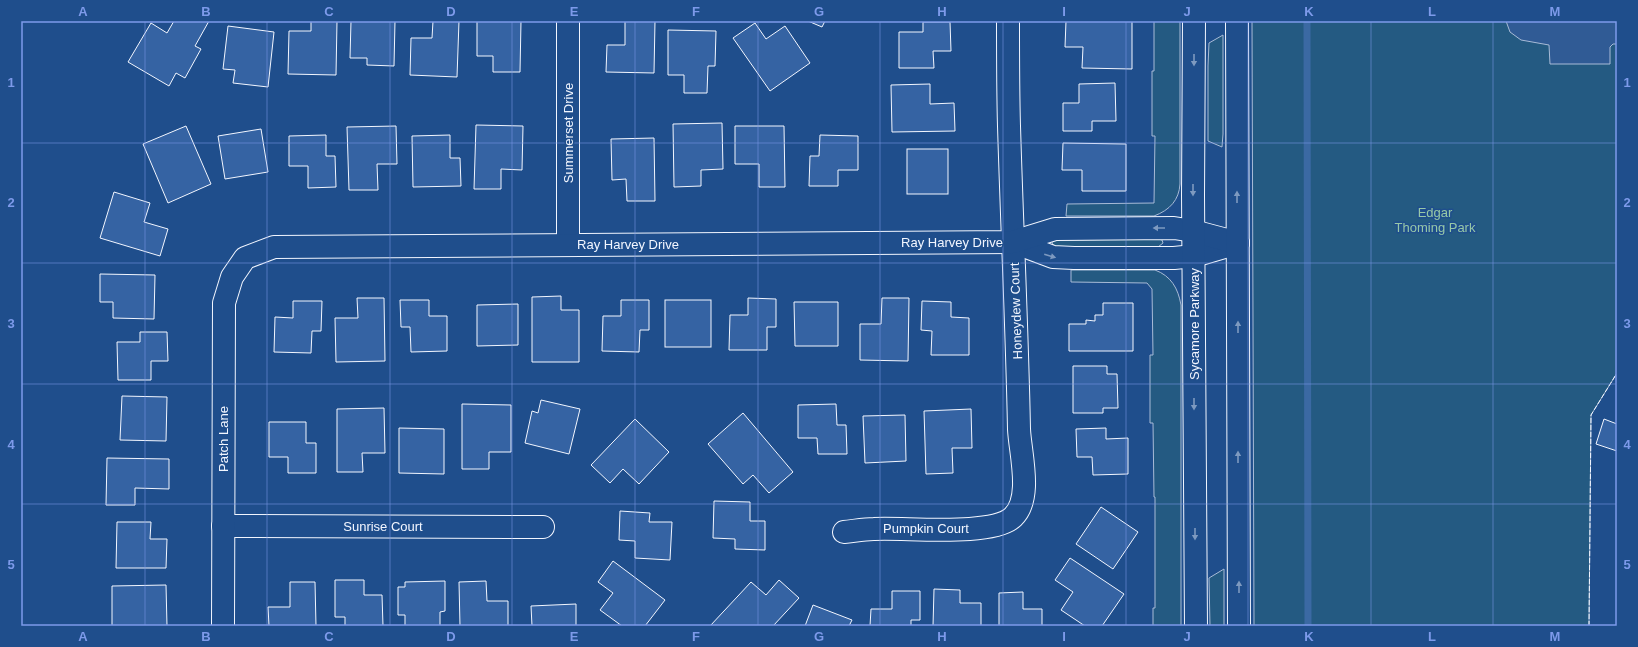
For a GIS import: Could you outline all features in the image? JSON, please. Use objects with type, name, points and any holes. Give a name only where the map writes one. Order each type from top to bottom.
[{"type":"street","name":"Summerset Drive","points":[[568,21],[568,244]]},
{"type":"street","name":"Honeydew Court","points":[[1007,522],[1014,516],[1022,505],[1024,474],[1019,434],[1009,123],[1008,21]]},
{"type":"street","name":"Sycamore Parkway","points":[[1194,21],[1193,231],[1196,626]]},
{"type":"street","points":[[1237,21],[1239,626]]},
{"type":"street","name":"Ray Harvey Drive","points":[[245,258],[274,247],[1013,242],[1055,229],[1174,228],[1193,231],[1238,243]]},
{"type":"street","name":"Ray Harvey Drive","points":[[1013,242],[1053,257],[1174,258],[1194,256],[1238,243]]},
{"type":"street","name":"Patch Lane","points":[[223,626],[224,302],[232,276],[245,258]]},
{"type":"street","name":"Pumpkin Court","points":[[844,532],[874,529],[971,529],[1007,522]]},
{"type":"street","name":"Sunrise Court","points":[[223,526],[543,527]]},
{"type":"green space","points":[[1154,21],[1180,21],[1180,184],[1176,200],[1165,211],[1154,216],[1066,216],[1067,204],[1154,203],[1155,136],[1152,136],[1152,71],[1154,71]]},
{"type":"green space","name":"Edgar Thoming Park","points":[[1252,21],[1617,21],[1617,373],[1591,415],[1589,626],[1254,626]]},
{"type":"green space","points":[[1223,35],[1222,147],[1208,141],[1208,66],[1209,43]]},
{"type":"green space","points":[[1053,240],[1162,240],[1163,243],[1158,247],[1056,248],[1052,243]]},
{"type":"green space","points":[[1071,270],[1155,270],[1173,283],[1180,299],[1181,626],[1153,626],[1153,608],[1155,608],[1155,497],[1153,423],[1150,423],[1150,355],[1153,355],[1152,289],[1147,283],[1071,282]]},
{"type":"green space","points":[[1224,569],[1224,626],[1210,626],[1209,578]]},
{"type":"shaded area","points":[[1506,21],[1617,21],[1617,44],[1613,44],[1610,47],[1610,64],[1550,64],[1549,45],[1521,40],[1510,32]]},
{"type":"building","points":[[174,21],[209,21],[195,46],[201,49],[185,78],[176,73],[169,86],[128,62],[151,23],[167,33]]},
{"type":"building","points":[[311,21],[337,21],[336,75],[288,74],[289,31],[311,31]]},
{"type":"building","points":[[351,21],[395,21],[394,66],[367,65],[367,58],[350,58]]},
{"type":"building","points":[[433,21],[459,21],[457,77],[410,75],[411,38],[432,38]]},
{"type":"building","points":[[477,21],[521,21],[520,72],[493,72],[493,56],[477,56]]},
{"type":"building","points":[[625,21],[655,21],[654,73],[606,72],[607,45],[625,45]]},
{"type":"building","points":[[808,21],[825,21],[822,27]]},
{"type":"building","points":[[1066,21],[1132,21],[1132,69],[1082,68],[1083,47],[1065,47]]},
{"type":"building","points":[[923,22],[950,22],[951,51],[933,51],[934,68],[899,68],[899,32],[923,32]]},
{"type":"building","points":[[755,23],[766,39],[785,26],[810,63],[770,91],[733,38]]},
{"type":"building","points":[[228,26],[274,32],[268,87],[233,83],[235,70],[223,69]]},
{"type":"building","points":[[668,30],[716,31],[715,66],[708,66],[707,93],[684,93],[684,75],[668,75]]},
{"type":"building","points":[[1115,83],[1116,121],[1092,121],[1092,131],[1063,131],[1063,103],[1079,103],[1079,84]]},
{"type":"building","points":[[930,84],[930,104],[954,103],[955,131],[892,132],[891,85]]},
{"type":"building","points":[[722,123],[723,169],[701,170],[701,186],[674,187],[673,124]]},
{"type":"building","points":[[476,125],[523,126],[522,170],[501,169],[501,189],[474,189]]},
{"type":"building","points":[[186,126],[211,184],[168,203],[143,144]]},
{"type":"building","points":[[396,126],[397,164],[377,164],[378,190],[349,190],[347,127]]},
{"type":"building","points":[[735,126],[784,126],[785,187],[759,187],[759,164],[735,164]]},
{"type":"building","points":[[261,129],[268,172],[225,179],[218,136]]},
{"type":"building","points":[[326,135],[326,156],[335,156],[336,187],[308,188],[308,166],[289,166],[289,136]]},
{"type":"building","points":[[450,135],[450,158],[460,158],[461,186],[413,187],[412,136]]},
{"type":"building","points":[[820,135],[858,136],[858,170],[838,170],[838,186],[809,186],[810,156],[819,156]]},
{"type":"building","points":[[654,138],[655,201],[627,201],[626,179],[612,180],[611,139]]},
{"type":"building","points":[[1063,143],[1126,144],[1126,191],[1082,191],[1082,170],[1062,170]]},
{"type":"building","points":[[907,149],[948,149],[948,194],[907,194]]},
{"type":"building","points":[[114,192],[150,203],[144,222],[168,229],[160,256],[100,238]]},
{"type":"building","points":[[100,274],[155,275],[154,319],[113,318],[113,302],[100,302]]},
{"type":"building","points":[[561,296],[561,310],[579,310],[579,362],[532,362],[532,297]]},
{"type":"building","points":[[357,298],[384,298],[385,361],[336,362],[335,318],[358,318]]},
{"type":"building","points":[[748,298],[776,299],[776,327],[767,327],[767,350],[729,350],[730,315],[748,315]]},
{"type":"building","points":[[882,298],[909,298],[908,361],[860,360],[860,324],[881,324]]},
{"type":"building","points":[[400,300],[429,300],[429,316],[447,316],[447,351],[411,352],[410,327],[401,327]]},
{"type":"building","points":[[621,300],[649,300],[649,330],[640,330],[639,352],[602,351],[603,316],[621,316]]},
{"type":"building","points":[[665,300],[711,300],[711,347],[665,347]]},
{"type":"building","points":[[293,301],[322,301],[321,331],[312,331],[311,353],[274,352],[275,317],[293,318]]},
{"type":"building","points":[[922,301],[951,302],[951,317],[969,318],[969,355],[931,355],[932,331],[921,330]]},
{"type":"building","points":[[794,302],[838,302],[838,346],[795,346]]},
{"type":"building","points":[[1103,303],[1133,303],[1133,351],[1069,351],[1069,324],[1086,324],[1086,320],[1095,321],[1095,315],[1103,315]]},
{"type":"building","points":[[518,304],[518,345],[477,346],[477,305]]},
{"type":"building","points":[[140,332],[167,332],[168,361],[151,361],[151,380],[118,380],[117,342],[140,342]]},
{"type":"building","points":[[1073,366],[1107,366],[1107,374],[1117,374],[1118,408],[1103,408],[1103,413],[1073,413]]},
{"type":"building","points":[[122,396],[167,397],[166,441],[120,440]]},
{"type":"building","points":[[541,400],[580,409],[569,454],[525,443],[532,411],[538,413]]},
{"type":"building","points":[[462,404],[511,405],[511,452],[489,452],[489,469],[462,469]]},
{"type":"building","points":[[836,404],[837,425],[846,425],[847,454],[818,454],[817,438],[798,438],[798,405]]},
{"type":"building","points":[[384,408],[385,453],[362,453],[363,472],[337,472],[337,409]]},
{"type":"building","points":[[971,409],[972,448],[952,448],[953,473],[926,474],[924,411]]},
{"type":"building","points":[[743,413],[793,472],[769,493],[753,475],[743,484],[708,444]]},
{"type":"building","points":[[905,415],[906,461],[865,463],[863,416]]},
{"type":"building","points":[[635,419],[669,452],[639,484],[623,469],[610,483],[591,465]]},
{"type":"building","points":[[1604,419],[1617,424],[1617,451],[1596,444]]},
{"type":"building","points":[[269,422],[306,422],[306,443],[316,443],[316,473],[288,473],[288,457],[269,457]]},
{"type":"building","points":[[399,428],[444,429],[444,474],[399,473]]},
{"type":"building","points":[[1106,428],[1106,439],[1128,438],[1128,474],[1093,475],[1092,457],[1077,457],[1076,429]]},
{"type":"building","points":[[107,458],[169,459],[169,489],[135,488],[135,505],[106,505]]},
{"type":"building","points":[[714,501],[750,502],[750,521],[765,521],[765,550],[735,549],[735,539],[713,538]]},
{"type":"building","points":[[1101,507],[1138,532],[1113,569],[1076,544]]},
{"type":"building","points":[[620,511],[650,513],[649,522],[672,522],[670,560],[635,558],[635,541],[619,540]]},
{"type":"building","points":[[117,522],[151,522],[150,539],[167,539],[166,568],[116,568]]},
{"type":"building","points":[[1070,558],[1124,594],[1102,626],[1085,626],[1061,610],[1073,592],[1055,580]]},
{"type":"building","points":[[613,561],[665,600],[645,626],[622,626],[600,610],[613,593],[598,582]]},
{"type":"building","points":[[335,580],[364,580],[364,595],[382,595],[383,626],[345,626],[345,617],[335,617]]},
{"type":"building","points":[[779,580],[799,598],[773,626],[710,626],[751,582],[766,595]]},
{"type":"building","points":[[445,581],[445,611],[440,612],[440,626],[405,626],[405,615],[398,615],[398,587],[405,587],[405,582]]},
{"type":"building","points":[[486,581],[487,601],[508,601],[508,626],[460,626],[459,582]]},
{"type":"building","points":[[290,582],[315,582],[316,626],[269,626],[268,607],[290,607]]},
{"type":"building","points":[[166,585],[167,626],[112,626],[112,586]]},
{"type":"building","points":[[934,589],[960,590],[960,603],[981,603],[981,626],[933,626]]},
{"type":"building","points":[[892,591],[920,591],[920,620],[911,620],[911,626],[870,626],[871,609],[892,609]]},
{"type":"building","points":[[1023,592],[1023,609],[1042,609],[1042,626],[999,626],[999,593]]},
{"type":"building","points":[[576,604],[576,626],[532,626],[531,606]]},
{"type":"building","points":[[813,605],[852,620],[849,626],[805,626]]},
{"type":"waterway","points":[[1307,21],[1308,626]]},
{"type":"fence","points":[[1589,626],[1591,415],[1617,373]]}]
